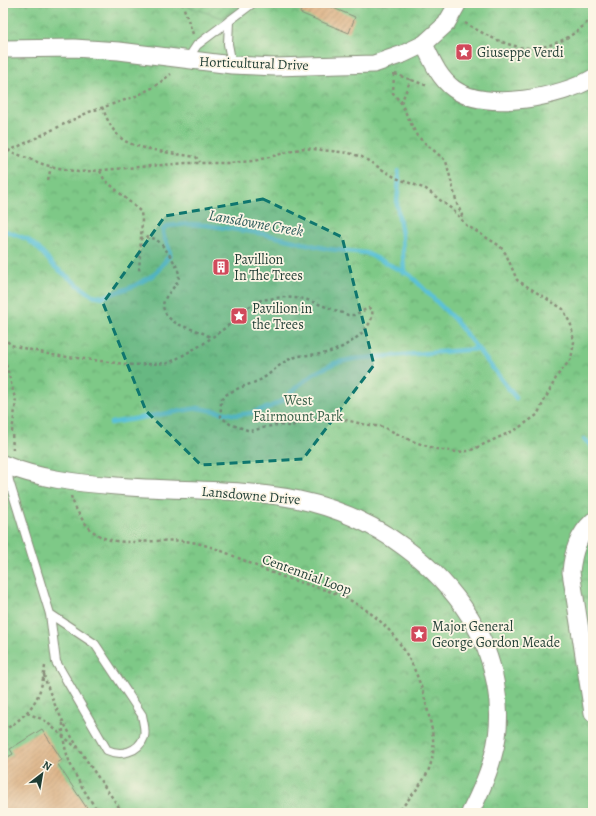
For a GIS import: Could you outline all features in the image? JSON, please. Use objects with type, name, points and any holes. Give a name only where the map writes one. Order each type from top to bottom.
[{"type":"street","name":"Horticultural Drive","points":[[3,49],[74,48],[119,51],[232,66],[374,64],[403,54],[424,44],[439,32],[455,9]]},
{"type":"street","points":[[424,44],[436,70],[446,82],[464,95],[476,99],[493,100],[523,98],[568,88],[593,78]]},
{"type":"street","name":"Lansdowne Drive","points":[[8,465],[67,481],[135,488],[248,493],[303,500],[337,509],[366,522],[394,540],[422,561],[448,587],[476,627],[489,658],[496,688],[498,719],[496,745],[486,777],[470,813]]},
{"type":"street","points":[[593,521],[579,539],[572,559],[572,572],[593,712]]},
{"type":"lane","points":[[187,60],[197,45],[253,3]]},
{"type":"lane","points":[[229,21],[228,44],[232,66]]},
{"type":"lane","points":[[8,465],[9,481],[50,614],[56,662],[106,750],[117,754],[127,752],[136,747],[144,738],[145,727],[142,715],[95,644],[50,614]]},
{"type":"path","points":[[182,3],[197,45]]},
{"type":"path","points":[[455,9],[482,33],[520,47],[538,47],[554,44],[579,30],[593,16]]},
{"type":"path","points":[[3,156],[9,151],[102,106],[143,92],[164,79],[187,60]]},
{"type":"path","points":[[394,74],[393,94],[401,103],[417,136],[446,161],[457,204],[462,215],[460,218]]},
{"type":"path","points":[[401,103],[411,80]]},
{"type":"path","points":[[102,106],[110,127],[122,140],[138,146],[196,157],[200,162]]},
{"type":"path","points":[[3,147],[9,151],[51,167],[71,171],[100,171],[200,162],[227,163],[254,161],[304,148],[349,152],[362,157],[396,178],[426,189],[474,231],[500,246],[506,254],[517,280],[562,309],[571,325],[574,352],[571,359],[557,376],[541,409],[528,423],[478,448],[457,452],[425,446],[383,427],[338,418],[318,418],[291,426],[275,425],[250,430],[230,424],[221,417],[221,401],[223,396],[261,380],[278,366],[291,359],[301,355],[329,353],[339,349],[370,326],[373,314],[372,310],[369,308],[354,315],[348,315],[305,299],[277,297],[254,303],[247,308],[242,317],[211,338],[169,363],[133,365],[52,355],[11,345],[3,338]]},
{"type":"path","points":[[48,180],[51,167]]},
{"type":"path","points":[[100,171],[104,179],[141,212],[142,222],[138,272]]},
{"type":"path","points":[[140,238],[155,239],[165,248],[167,254],[178,269],[179,275],[177,285],[166,297],[164,311],[179,325],[201,332],[211,338]]},
{"type":"path","points":[[230,318],[233,322]]},
{"type":"path","points":[[3,346],[6,340]]},
{"type":"path","points":[[3,353],[16,402],[8,465]]},
{"type":"path","name":"Centennial Loop","points":[[67,481],[74,506],[94,533],[104,538],[114,541],[178,540],[208,546],[279,576],[338,594],[371,613],[386,626],[399,640],[410,658],[418,677],[425,696],[433,740],[431,764],[426,775],[398,813]]},
{"type":"path","points":[[3,731],[22,719],[37,700],[46,663]]},
{"type":"path","points":[[44,675],[50,697],[62,723],[123,813]]},
{"type":"path","points":[[27,713],[44,720],[80,750]]},
{"type":"path","points":[[62,723],[62,735],[76,778],[99,813]]},
{"type":"highlighted area","points":[[263,199],[342,237],[374,365],[303,459],[201,465],[146,411],[103,303],[165,216]]},
{"type":"green space","name":"West Fairmount Park","points":[[3,3],[593,3],[593,813],[3,813]]},
{"type":"green space","points":[[187,3],[243,3],[223,18],[189,7]]},
{"type":"building","points":[[304,3],[321,3],[355,17],[349,33],[300,13]]},
{"type":"building","name":"Pavillion In The Trees","points":[[226,261],[227,271],[216,273],[215,262]]},
{"type":"building","points":[[42,729],[62,760],[57,763],[90,813],[3,813],[3,760],[13,754],[10,749]]},
{"type":"waterway","points":[[398,171],[399,179],[397,204],[402,235],[404,273]]},
{"type":"waterway","name":"Lansdowne Creek","points":[[3,230],[27,239],[38,248],[54,266],[78,285],[92,295],[103,297],[134,286],[155,274],[170,255],[170,251],[163,233],[163,230],[167,226],[189,224],[206,225],[264,234],[328,249],[366,253],[410,275],[455,320],[516,398]]},
{"type":"waterway","points":[[111,423],[198,408],[237,415],[251,413],[270,407],[283,400],[315,373],[335,363],[353,359],[478,349]]},
{"type":"waterway","name":"Lansdowne Creek","points":[[584,439],[593,447]]},
{"type":"place","name":"Giuseppe Verdi","points":[[464,52]]},
{"type":"place","name":"Pavillion In The Trees","points":[[221,267]]},
{"type":"place","name":"Pavilion in the Trees","points":[[239,316]]},
{"type":"place","name":"Major General George Gordon Meade","points":[[419,634]]}]
